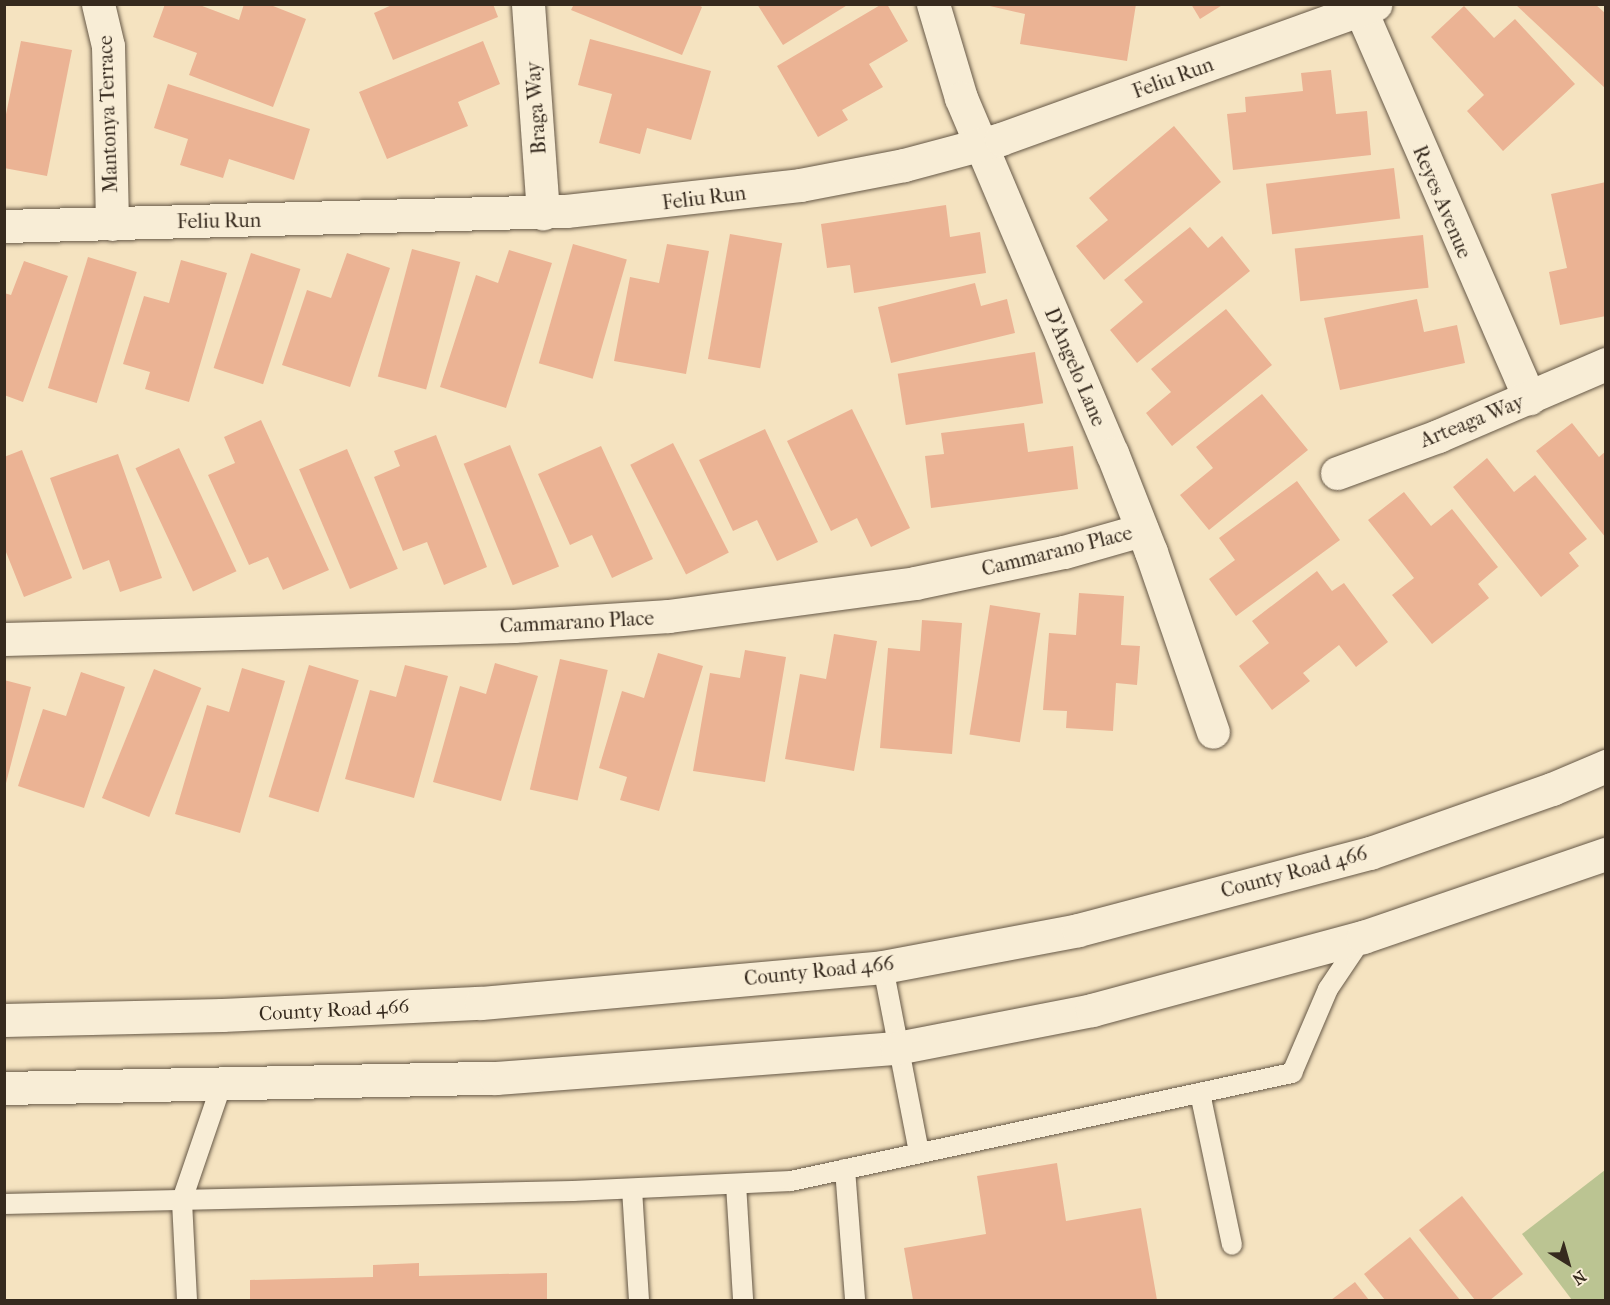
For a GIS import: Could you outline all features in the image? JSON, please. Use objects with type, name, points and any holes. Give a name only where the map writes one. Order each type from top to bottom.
[{"type":"street","name":"Mantonya Terrace","points":[[98,4],[108,46],[112,224]]},
{"type":"street","name":"Braga Way","points":[[528,4],[543,213]]},
{"type":"street","name":"D'Angelo Lane","points":[[933,4],[958,88],[1142,530],[1213,732]]},
{"type":"street","name":"Feliu Run","points":[[4,226],[543,213],[686,201],[801,185],[904,165],[981,144],[1364,6]]},
{"type":"street","name":"Reyes Avenue","points":[[1364,6],[1529,398]]},
{"type":"street","name":"Arteaga Way","points":[[1338,473],[1529,398],[1605,364]]},
{"type":"street","name":"Cammarano Place","points":[[4,639],[514,626],[669,616],[915,583],[1064,552],[1142,530]]},
{"type":"street","name":"County Road 466","points":[[4,1020],[222,1015],[481,1003],[883,967],[1078,930],[1370,853],[1552,789],[1605,766]]},
{"type":"street","points":[[4,1088],[496,1078],[897,1048],[1092,1010],[1363,937],[1605,854]]},
{"type":"lane","points":[[4,1204],[632,1189],[791,1181],[1292,1073],[1328,989],[1363,937]]},
{"type":"lane","points":[[883,967],[919,1154]]},
{"type":"lane","points":[[187,1300],[182,1200],[222,1083]]},
{"type":"lane","points":[[1200,1093],[1232,1245]]},
{"type":"lane","points":[[845,1169],[855,1300]]},
{"type":"lane","points":[[736,1184],[743,1300]]},
{"type":"lane","points":[[632,1189],[639,1300]]},
{"type":"green space","points":[[1605,1170],[1605,1300],[1572,1300],[1522,1234]]},
{"type":"building","points":[[165,4],[197,4],[239,20],[244,4],[268,4],[306,19],[273,107],[189,75],[197,53],[153,37]]},
{"type":"building","points":[[394,4],[493,4],[498,17],[393,60],[374,13]]},
{"type":"building","points":[[574,4],[696,4],[702,7],[682,55],[571,10]]},
{"type":"building","points":[[757,4],[849,4],[783,45]]},
{"type":"building","points":[[882,4],[887,4],[908,41],[869,64],[883,87],[842,110],[848,120],[818,137],[777,66]]},
{"type":"building","points":[[981,4],[1136,4],[1127,61],[1020,44],[1025,14]]},
{"type":"building","points":[[1191,4],[1224,4],[1200,19]]},
{"type":"building","points":[[1515,4],[1595,4],[1606,14],[1606,89]]},
{"type":"building","points":[[1464,6],[1494,38],[1515,19],[1575,84],[1503,151],[1467,111],[1484,95],[1431,37]]},
{"type":"building","points":[[590,39],[711,71],[691,140],[647,128],[640,154],[599,143],[612,94],[578,85]]},
{"type":"building","points":[[21,41],[72,50],[47,176],[4,168],[4,124]]},
{"type":"building","points":[[483,41],[500,84],[458,102],[468,126],[387,159],[359,92]]},
{"type":"building","points":[[1331,70],[1336,114],[1367,111],[1371,155],[1233,170],[1227,114],[1246,112],[1245,97],[1303,91],[1301,73]]},
{"type":"building","points":[[168,84],[310,129],[294,180],[229,159],[223,178],[180,165],[188,139],[154,128]]},
{"type":"building","points":[[1174,126],[1221,182],[1104,280],[1076,246],[1108,220],[1089,198]]},
{"type":"building","points":[[1394,168],[1400,219],[1272,234],[1266,184]]},
{"type":"building","points":[[1606,182],[1606,316],[1560,325],[1549,272],[1567,268],[1551,194]]},
{"type":"building","points":[[946,205],[950,237],[980,232],[986,273],[854,293],[850,265],[827,268],[821,224]]},
{"type":"building","points":[[1190,227],[1208,248],[1222,236],[1250,271],[1137,363],[1110,330],[1143,302],[1124,280]]},
{"type":"building","points":[[730,234],[782,243],[760,368],[708,359]]},
{"type":"building","points":[[1423,235],[1429,288],[1300,301],[1295,248]]},
{"type":"building","points":[[573,244],[627,259],[593,379],[539,363]]},
{"type":"building","points":[[667,244],[709,251],[686,374],[614,361],[630,277],[659,283]]},
{"type":"building","points":[[412,249],[460,262],[426,389],[378,377]]},
{"type":"building","points":[[509,250],[552,263],[506,408],[440,387],[476,275],[498,283]]},
{"type":"building","points":[[251,253],[300,269],[263,384],[214,368]]},
{"type":"building","points":[[347,253],[390,268],[350,387],[282,365],[307,290],[331,298]]},
{"type":"building","points":[[88,257],[137,272],[97,403],[48,388]]},
{"type":"building","points":[[181,260],[227,273],[189,402],[145,389],[150,372],[123,364],[144,296],[169,303]]},
{"type":"building","points":[[24,261],[68,276],[23,402],[4,395],[4,293],[11,295]]},
{"type":"building","points":[[975,283],[981,306],[1007,299],[1015,333],[891,363],[878,307]]},
{"type":"building","points":[[1417,299],[1424,332],[1457,325],[1465,363],[1340,390],[1324,318]]},
{"type":"building","points":[[1226,309],[1272,365],[1172,446],[1146,413],[1171,392],[1151,369]]},
{"type":"building","points":[[1035,352],[1043,403],[906,425],[898,374]]},
{"type":"building","points":[[1262,394],[1308,450],[1209,530],[1180,495],[1213,468],[1196,447]]},
{"type":"building","points":[[852,409],[910,528],[871,547],[857,518],[831,531],[787,441]]},
{"type":"building","points":[[261,420],[329,570],[283,590],[268,557],[249,565],[208,475],[235,463],[224,437]]},
{"type":"building","points":[[1024,423],[1028,452],[1073,446],[1078,489],[931,508],[925,456],[944,454],[941,433]]},
{"type":"building","points":[[1572,423],[1599,457],[1606,451],[1606,538],[1536,451]]},
{"type":"building","points":[[765,429],[818,542],[777,561],[757,520],[733,531],[699,460]]},
{"type":"building","points":[[436,435],[487,567],[444,585],[427,542],[403,551],[374,477],[400,466],[394,451]]},
{"type":"building","points":[[673,443],[729,553],[686,574],[630,465]]},
{"type":"building","points":[[510,445],[559,566],[513,585],[464,464]]},
{"type":"building","points":[[601,446],[653,559],[612,578],[592,535],[570,545],[538,474]]},
{"type":"building","points":[[179,448],[236,571],[193,592],[135,468]]},
{"type":"building","points":[[347,449],[398,569],[350,589],[299,469]]},
{"type":"building","points":[[22,450],[72,578],[24,597],[4,547],[4,457]]},
{"type":"building","points":[[118,454],[162,578],[120,592],[109,560],[83,570],[50,478]]},
{"type":"building","points":[[1487,458],[1514,492],[1535,475],[1587,539],[1569,553],[1579,566],[1541,597],[1453,487]]},
{"type":"building","points":[[1297,481],[1340,540],[1236,616],[1209,579],[1235,560],[1219,538]]},
{"type":"building","points":[[1404,492],[1431,526],[1452,509],[1498,567],[1478,584],[1489,598],[1432,644],[1392,595],[1414,578],[1368,520]]},
{"type":"building","points":[[1317,571],[1332,591],[1344,583],[1388,642],[1356,667],[1339,645],[1303,673],[1310,681],[1272,710],[1239,666],[1269,643],[1252,621]]},
{"type":"building","points":[[1079,593],[1124,596],[1121,645],[1140,646],[1137,685],[1116,683],[1113,731],[1066,728],[1067,711],[1043,710],[1049,633],[1076,635]]},
{"type":"building","points":[[990,605],[1040,613],[1020,742],[970,734]]},
{"type":"building","points":[[922,620],[962,623],[952,754],[880,748],[888,648],[920,651]]},
{"type":"building","points":[[834,634],[877,641],[854,771],[785,759],[800,674],[826,679]]},
{"type":"building","points":[[745,650],[786,657],[765,782],[693,771],[710,673],[740,678]]},
{"type":"building","points":[[658,653],[703,666],[659,811],[620,800],[627,777],[599,768],[622,691],[644,698]]},
{"type":"building","points":[[560,659],[608,670],[578,801],[530,790]]},
{"type":"building","points":[[495,663],[538,676],[501,801],[433,782],[460,686],[486,694]]},
{"type":"building","points":[[309,665],[359,680],[318,812],[269,797]]},
{"type":"building","points":[[405,665],[448,676],[414,798],[345,779],[370,690],[396,697]]},
{"type":"building","points":[[242,668],[285,681],[240,833],[175,814],[207,705],[229,712]]},
{"type":"building","points":[[154,669],[201,688],[149,817],[102,798]]},
{"type":"building","points":[[81,672],[125,687],[84,808],[18,786],[43,709],[66,716]]},
{"type":"building","points":[[4,680],[31,687],[5,787],[4,787]]},
{"type":"building","points":[[1057,1163],[1066,1221],[1141,1208],[1157,1300],[913,1300],[904,1248],[986,1234],[977,1176]]},
{"type":"building","points":[[1462,1196],[1523,1274],[1490,1300],[1475,1300],[1419,1230]]},
{"type":"building","points":[[1410,1237],[1460,1300],[1385,1300],[1364,1274]]},
{"type":"building","points":[[419,1263],[419,1276],[547,1273],[547,1300],[250,1300],[250,1280],[373,1277],[373,1265]]},
{"type":"building","points":[[1355,1282],[1369,1300],[1331,1300]]}]
